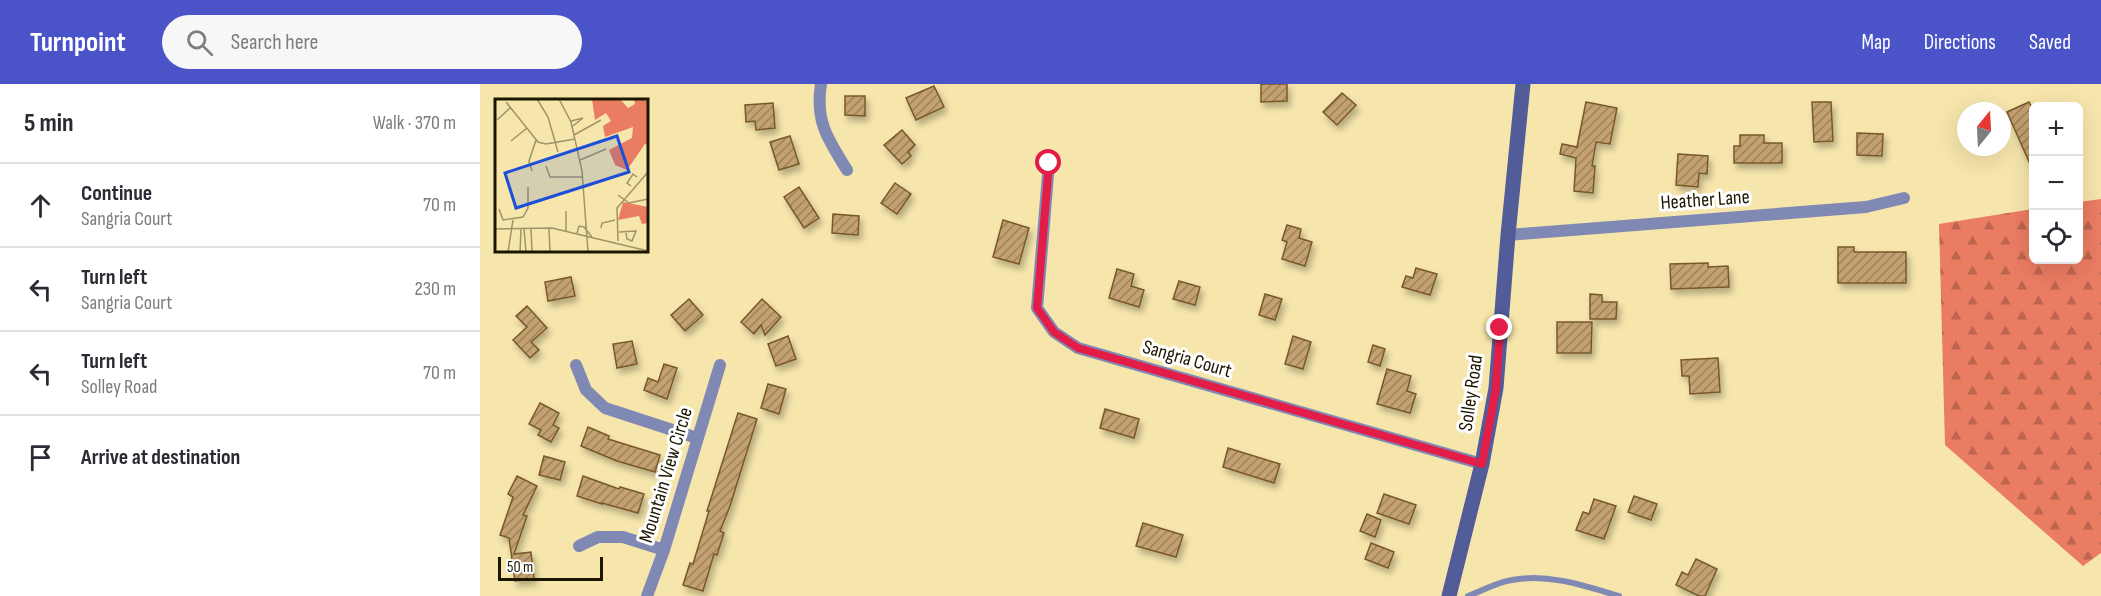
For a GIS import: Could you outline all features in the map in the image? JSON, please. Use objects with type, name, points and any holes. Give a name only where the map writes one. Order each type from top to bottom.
[{"type":"main road","name":"Solley Road","points":[[1449,596],[1482,464],[1496,388],[1523,84]]},
{"type":"street","points":[[821,84],[819,100],[824,133],[847,170]]},
{"type":"street","name":"Sangria Court","points":[[1049,163],[1037,308],[1054,332],[1078,348],[1482,464]]},
{"type":"street","name":"Heather Lane","points":[[1508,235],[1866,207],[1904,198]]},
{"type":"street","points":[[576,365],[586,390],[605,408],[697,438]]},
{"type":"street","name":"Mountain View Circle","points":[[647,596],[664,550],[720,365]]},
{"type":"street","points":[[579,546],[598,537],[623,537],[664,550]]},
{"type":"lane","points":[[1468,596],[1511,580],[1534,578],[1577,584],[1619,596]]},
{"type":"green space","points":[[2101,199],[2101,553],[2083,566],[1945,445],[1939,224],[2029,210],[2029,264],[2083,264],[2083,201]]},
{"type":"building","points":[[1261,84],[1287,84],[1287,101],[1261,102]]},
{"type":"building","points":[[934,86],[944,107],[916,120],[906,98]]},
{"type":"building","points":[[1342,93],[1356,105],[1337,125],[1323,112]]},
{"type":"building","points":[[845,96],[865,96],[865,116],[845,115]]},
{"type":"building","points":[[1586,102],[1617,108],[1610,144],[1596,142],[1592,166],[1595,166],[1593,193],[1574,191],[1576,158],[1560,154],[1562,144],[1577,147]]},
{"type":"building","points":[[1812,102],[1831,102],[1833,141],[1814,142]]},
{"type":"building","points":[[2029,102],[2029,162],[2011,121],[2011,110]]},
{"type":"building","points":[[773,103],[775,128],[756,130],[755,121],[746,122],[745,105]]},
{"type":"building","points":[[902,130],[915,145],[908,152],[911,156],[902,164],[884,145]]},
{"type":"building","points":[[1857,133],[1883,134],[1882,156],[1857,155]]},
{"type":"building","points":[[1740,135],[1764,135],[1764,143],[1782,143],[1782,163],[1734,163],[1734,146],[1740,146]]},
{"type":"building","points":[[790,136],[799,164],[779,170],[770,142]]},
{"type":"building","points":[[1678,154],[1708,156],[1707,174],[1699,173],[1698,187],[1676,185]]},
{"type":"building","points":[[895,183],[911,194],[897,214],[881,203]]},
{"type":"building","points":[[799,187],[819,218],[804,228],[784,197]]},
{"type":"building","points":[[833,214],[859,216],[858,235],[832,233]]},
{"type":"building","points":[[1003,220],[1029,228],[1019,264],[993,257]]},
{"type":"building","points":[[1287,225],[1301,229],[1299,238],[1312,242],[1305,266],[1282,259],[1287,242],[1282,240]]},
{"type":"building","points":[[1838,247],[1854,247],[1854,252],[1906,252],[1906,283],[1838,283]]},
{"type":"building","points":[[1708,263],[1708,267],[1728,266],[1729,287],[1671,289],[1670,264]]},
{"type":"building","points":[[1416,268],[1437,274],[1430,295],[1402,287],[1406,276],[1413,278]]},
{"type":"building","points":[[1117,269],[1134,274],[1131,286],[1144,290],[1139,307],[1109,298]]},
{"type":"building","points":[[571,277],[575,296],[548,301],[545,282]]},
{"type":"building","points":[[1179,281],[1200,287],[1195,305],[1173,299]]},
{"type":"building","points":[[1265,294],[1282,299],[1275,320],[1259,315]]},
{"type":"building","points":[[1590,294],[1602,295],[1602,302],[1617,302],[1616,319],[1590,319]]},
{"type":"building","points":[[689,299],[703,315],[685,331],[671,315]]},
{"type":"building","points":[[762,299],[781,317],[765,335],[761,325],[754,334],[741,322]]},
{"type":"building","points":[[527,306],[547,328],[531,342],[539,350],[530,358],[513,340],[527,327],[516,316]]},
{"type":"building","points":[[1557,322],[1592,322],[1591,353],[1557,353]]},
{"type":"building","points":[[788,336],[796,359],[776,366],[768,344]]},
{"type":"building","points":[[1293,336],[1311,342],[1303,369],[1285,364]]},
{"type":"building","points":[[632,341],[637,364],[617,368],[613,344]]},
{"type":"building","points":[[1373,345],[1385,349],[1380,366],[1368,362]]},
{"type":"building","points":[[1718,358],[1720,392],[1690,394],[1689,376],[1682,376],[1681,360]]},
{"type":"building","points":[[664,364],[677,368],[667,399],[644,390],[648,378],[658,382]]},
{"type":"building","points":[[1387,369],[1411,376],[1407,391],[1416,394],[1410,413],[1377,404]]},
{"type":"building","points":[[768,384],[786,389],[779,414],[761,408]]},
{"type":"building","points":[[540,403],[559,413],[553,425],[559,428],[551,442],[538,435],[541,430],[529,424]]},
{"type":"building","points":[[1105,409],[1139,419],[1134,438],[1100,428]]},
{"type":"building","points":[[738,413],[757,419],[720,531],[724,533],[717,555],[714,554],[703,591],[683,585],[690,563],[693,564]]},
{"type":"building","points":[[588,427],[609,436],[608,439],[660,455],[655,472],[617,461],[581,446]]},
{"type":"building","points":[[1228,448],[1280,464],[1274,483],[1223,467]]},
{"type":"building","points":[[544,456],[565,462],[560,480],[539,475]]},
{"type":"building","points":[[517,476],[537,486],[523,515],[527,516],[514,554],[531,552],[534,579],[515,581],[509,538],[500,535],[513,497],[508,494]]},
{"type":"building","points":[[583,476],[619,489],[620,487],[644,494],[638,513],[577,496]]},
{"type":"building","points":[[1384,494],[1416,505],[1409,524],[1377,513]]},
{"type":"building","points":[[1634,496],[1657,504],[1651,520],[1628,512]]},
{"type":"building","points":[[1594,499],[1616,506],[1604,539],[1576,530],[1583,512],[1589,514]]},
{"type":"building","points":[[1367,514],[1381,520],[1375,537],[1360,531]]},
{"type":"building","points":[[1143,523],[1183,535],[1176,557],[1136,546]]},
{"type":"building","points":[[1371,543],[1394,552],[1388,568],[1365,559]]},
{"type":"building","points":[[1696,559],[1717,569],[1705,596],[1699,596],[1676,585],[1682,572],[1688,575]]},
{"type":"route","points":[[1049,163],[1037,308],[1054,332],[1078,348],[1482,464],[1496,388],[1500,328]]}]
